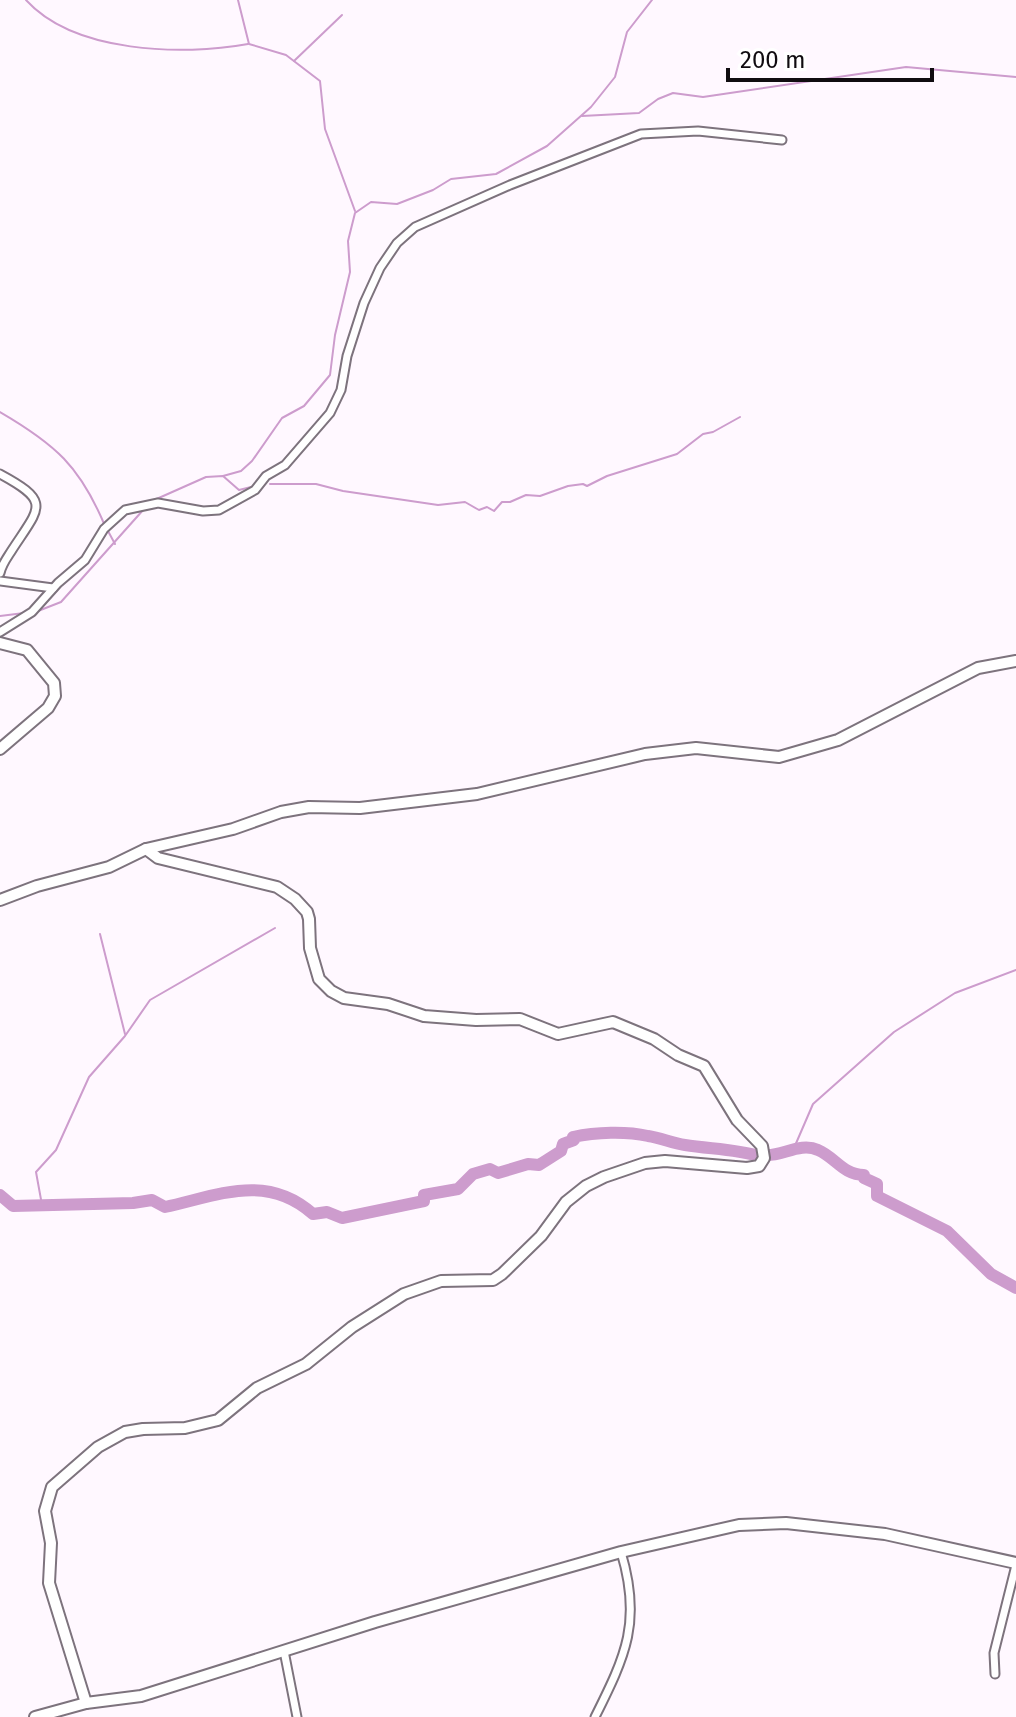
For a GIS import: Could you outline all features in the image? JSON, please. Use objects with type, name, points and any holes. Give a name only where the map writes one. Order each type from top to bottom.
[{"type":"street","points":[[0,632],[32,612],[53,588],[85,560],[104,529],[125,510],[165,503],[203,511],[219,510],[252,492],[266,476],[285,465],[330,413],[341,390],[347,356],[368,294],[383,262],[408,232],[426,221],[641,134],[698,131],[782,140]]},
{"type":"street","points":[[0,474],[24,487],[36,500],[37,506],[36,515],[0,573]]},
{"type":"street","points":[[0,581],[53,588]]},
{"type":"street","points":[[0,643],[27,650],[54,683],[55,696],[48,708],[0,749]]},
{"type":"street","points":[[0,900],[37,886],[109,867],[146,849],[233,829],[281,812],[309,807],[360,808],[477,794],[645,754],[696,748],[779,757],[792,755],[838,740],[978,668],[1016,661]]},
{"type":"street","points":[[86,1703],[49,1583],[51,1543],[45,1511],[52,1487],[98,1447],[125,1432],[185,1428],[218,1420],[257,1388],[306,1364],[352,1327],[404,1294],[441,1281],[493,1280],[541,1236],[566,1202],[604,1177],[645,1163],[665,1161],[747,1168],[759,1166],[764,1158],[762,1146],[737,1120],[704,1066],[678,1055],[654,1039],[613,1022],[558,1034],[520,1019],[424,1016],[388,1004],[344,998],[319,979],[310,948],[307,912],[295,899],[277,887],[158,858],[146,849]]},
{"type":"street","points":[[35,1717],[86,1703],[141,1696],[621,1552],[739,1525],[786,1523],[885,1534],[1016,1564],[994,1653],[995,1674]]},
{"type":"street","points":[[595,1717],[631,1631],[629,1579],[621,1552]]},
{"type":"street","points":[[284,1651],[297,1717]]},
{"type":"waterway","points":[[26,0],[47,18],[72,31],[130,46],[192,50],[248,44]]},
{"type":"waterway","points":[[238,0],[249,44],[286,55],[320,81],[325,129],[355,211]]},
{"type":"waterway","points":[[223,476],[241,471],[252,461],[282,418],[304,406],[330,375],[335,335],[350,272],[348,241],[355,213],[371,202],[397,204],[433,190],[451,179],[496,174],[547,146],[591,107],[615,77],[627,32],[652,0]]},
{"type":"waterway","points":[[294,61],[342,15]]},
{"type":"waterway","points":[[582,116],[639,113],[658,99],[673,93],[703,97],[906,67],[1016,77]]},
{"type":"waterway","points":[[0,412],[64,458],[86,487],[105,526]]},
{"type":"waterway","points":[[270,484],[316,484],[438,505],[465,502],[479,510],[487,507],[494,511],[502,502],[526,495],[540,496],[568,486],[587,486],[607,476],[677,454],[703,434],[740,417]]},
{"type":"waterway","points":[[152,501],[206,477],[223,476],[239,490],[255,486]]},
{"type":"waterway","points":[[38,611],[61,602],[144,509]]},
{"type":"waterway","points":[[108,531],[115,544]]},
{"type":"waterway","points":[[0,616],[24,613]]},
{"type":"waterway","points":[[42,1205],[36,1172],[56,1150],[89,1077],[125,1036],[150,1000],[275,928]]},
{"type":"waterway","points":[[100,934],[125,1034]]},
{"type":"waterway","points":[[794,1148],[813,1104],[894,1032],[955,993],[1016,970]]},
{"type":"waterway","points":[[0,1195],[13,1206],[152,1200],[165,1207],[222,1193],[259,1190],[295,1201],[313,1214],[327,1212],[342,1218],[424,1201],[424,1195],[458,1189],[473,1174],[490,1169],[498,1173],[528,1164],[539,1165],[561,1151],[563,1144],[574,1140],[573,1137],[582,1135],[639,1134],[685,1145],[759,1156]]},
{"type":"waterway","points":[[766,1155],[798,1148],[812,1148],[824,1153],[850,1172],[864,1175],[864,1178],[877,1184],[877,1196],[947,1231],[991,1274],[1016,1288]]}]
